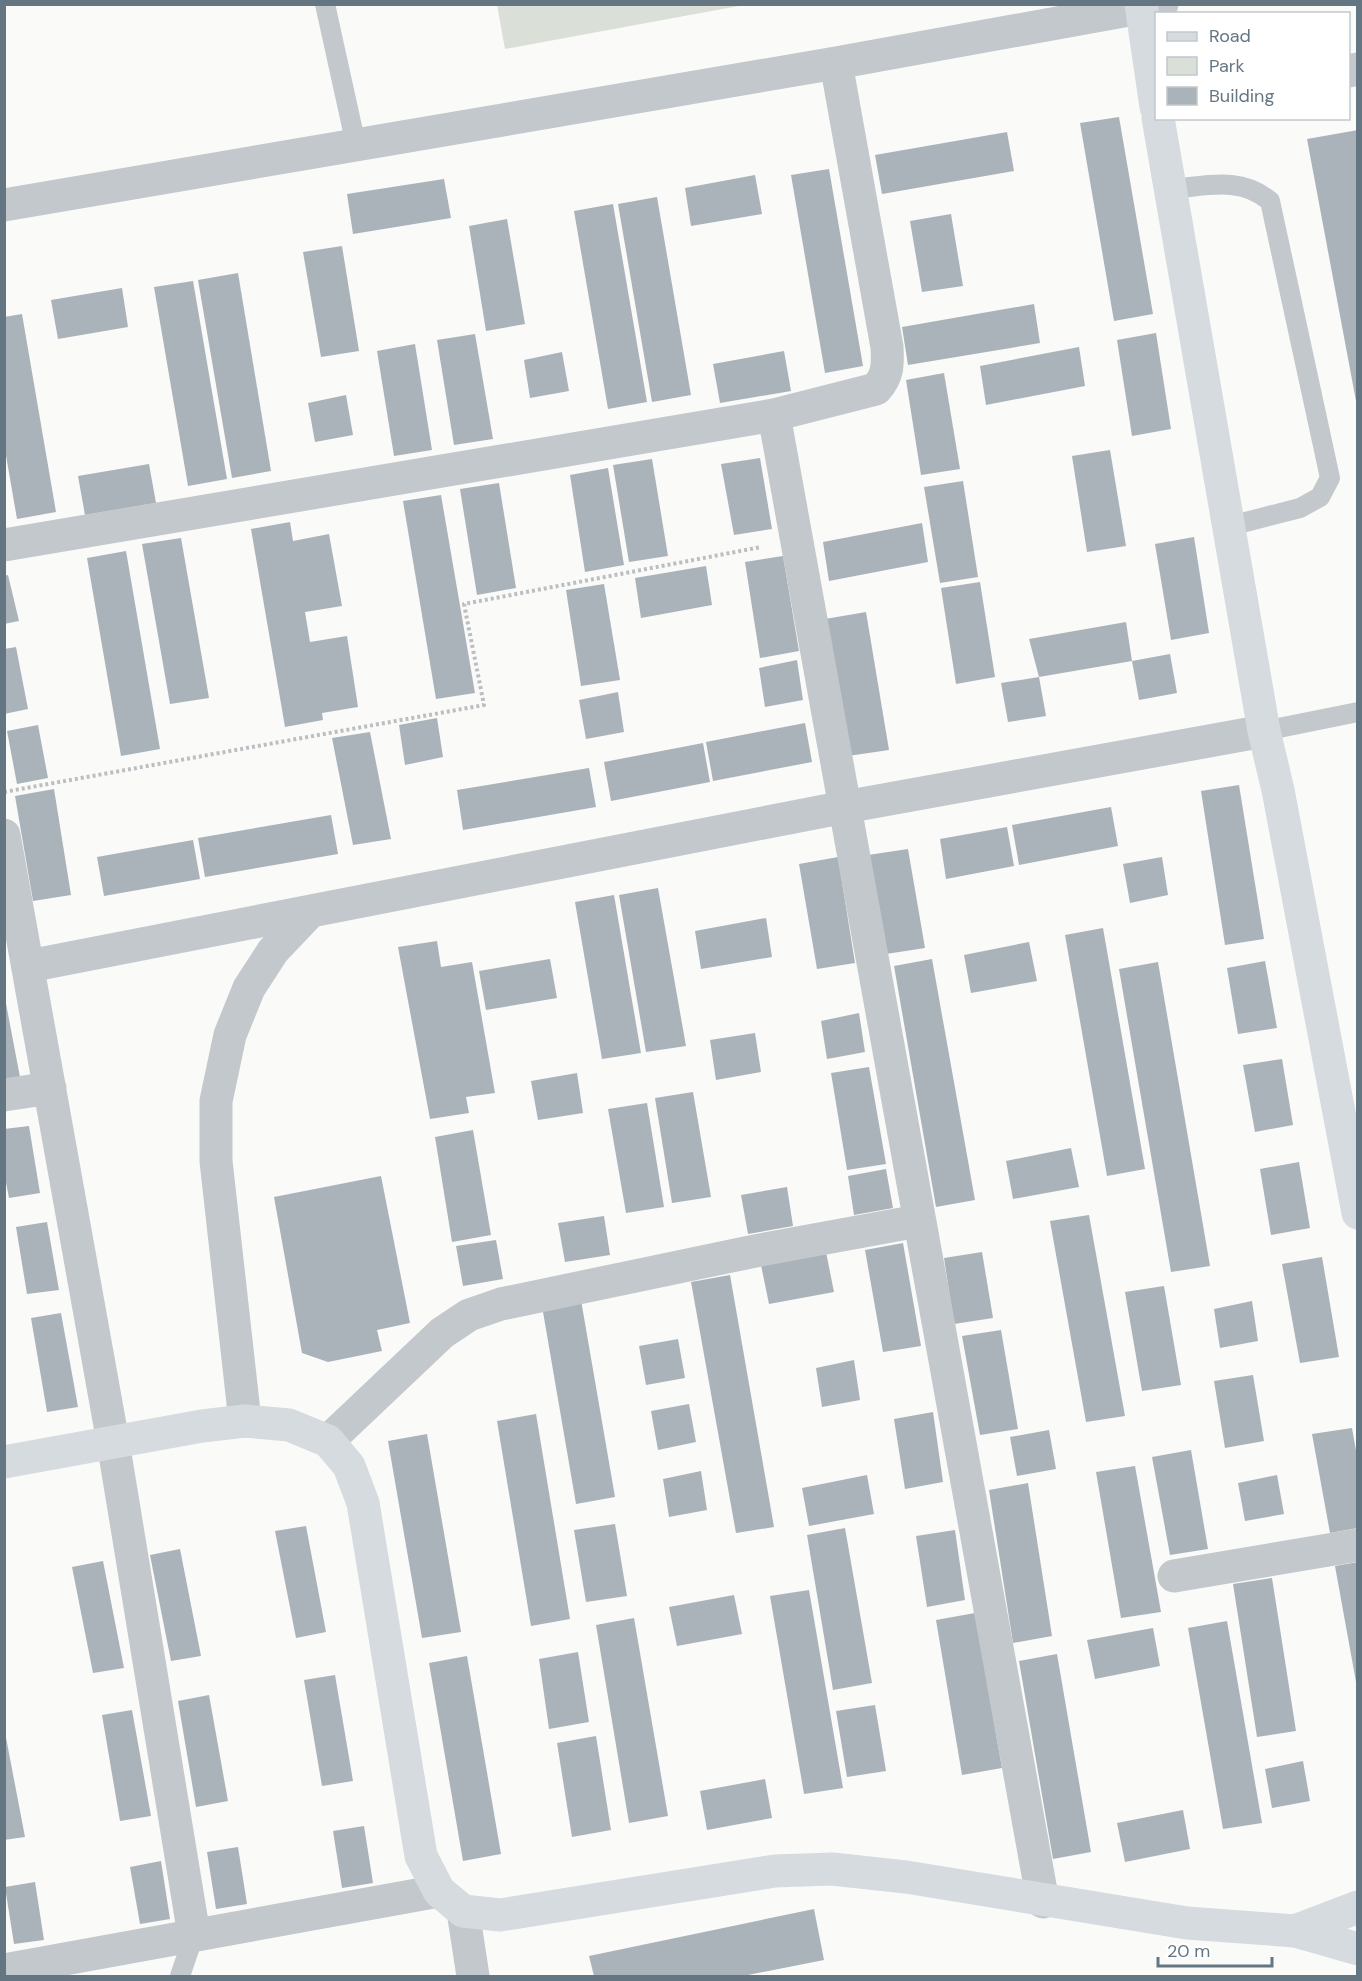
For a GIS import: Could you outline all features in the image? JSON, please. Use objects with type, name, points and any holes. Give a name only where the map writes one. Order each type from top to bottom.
[{"type":"main road","points":[[1148,6],[1155,93]]},
{"type":"main road","points":[[1158,120],[1264,730],[1278,790],[1358,1213]]},
{"type":"main road","points":[[4,1462],[246,1421],[289,1425],[328,1441],[349,1466],[363,1503],[421,1856],[451,1901],[500,1915],[775,1871],[832,1869],[906,1878],[1043,1902],[1187,1923],[1295,1931],[1358,1949]]},
{"type":"main road","points":[[1295,1931],[1358,1907]]},
{"type":"street","points":[[4,205],[836,63],[1148,6]]},
{"type":"street","points":[[4,545],[774,415],[876,390],[884,380],[888,367],[887,347],[836,63]]},
{"type":"street","points":[[774,415],[1043,1902]]},
{"type":"street","points":[[28,966],[845,807],[1264,730]]},
{"type":"street","points":[[4,835],[113,1442],[194,1935]]},
{"type":"street","points":[[246,1421],[216,1161],[216,1101],[230,1035],[249,988],[273,951],[311,911]]},
{"type":"street","points":[[4,1095],[50,1088]]},
{"type":"street","points":[[328,1441],[441,1333],[469,1315],[524,1300],[760,1250],[918,1221]]},
{"type":"street","points":[[1174,1576],[1358,1545]]},
{"type":"street","points":[[4,1970],[194,1935],[451,1901],[473,1977]]},
{"type":"lane","points":[[325,4],[356,145]]},
{"type":"lane","points":[[1171,189],[1235,184],[1256,189],[1270,201],[1330,478],[1320,497],[1300,508],[1230,526]]},
{"type":"lane","points":[[1264,730],[1358,712]]},
{"type":"lane","points":[[180,1977],[194,1935]]},
{"type":"path","points":[[4,792],[484,705],[464,604],[797,540]]},
{"type":"green space","points":[[497,4],[744,5],[505,49]]},
{"type":"building","points":[[1119,117],[1153,314],[1114,321],[1080,123]]},
{"type":"building","points":[[1358,130],[1358,401],[1356,401],[1307,139]]},
{"type":"building","points":[[1007,132],[1014,171],[882,194],[875,155]]},
{"type":"building","points":[[829,169],[863,366],[825,373],[791,175]]},
{"type":"building","points":[[755,175],[762,214],[691,226],[685,188]]},
{"type":"building","points":[[444,179],[451,218],[353,234],[347,194]]},
{"type":"building","points":[[657,197],[691,395],[652,402],[618,204]]},
{"type":"building","points":[[613,204],[647,402],[608,409],[574,211]]},
{"type":"building","points":[[951,214],[963,286],[922,292],[910,221]]},
{"type":"building","points":[[507,219],[525,324],[486,331],[469,226]]},
{"type":"building","points":[[342,246],[359,351],[321,357],[303,252]]},
{"type":"building","points":[[238,273],[271,471],[232,478],[198,280]]},
{"type":"building","points":[[193,281],[227,479],[188,486],[154,287]]},
{"type":"building","points":[[122,288],[128,327],[58,339],[51,300]]},
{"type":"building","points":[[1034,304],[1040,343],[908,365],[902,327]]},
{"type":"building","points":[[22,314],[56,512],[17,519],[4,444],[4,317]]},
{"type":"building","points":[[1156,333],[1171,429],[1132,436],[1117,340]]},
{"type":"building","points":[[475,334],[493,439],[454,445],[437,340]]},
{"type":"building","points":[[415,344],[432,450],[394,456],[377,351]]},
{"type":"building","points":[[1079,347],[1085,386],[986,405],[980,366]]},
{"type":"building","points":[[784,351],[791,391],[720,403],[713,364]]},
{"type":"building","points":[[562,352],[569,391],[530,398],[524,360]]},
{"type":"building","points":[[944,373],[960,469],[921,475],[906,380]]},
{"type":"building","points":[[346,395],[353,435],[315,442],[308,403]]},
{"type":"building","points":[[1110,450],[1126,546],[1087,552],[1072,456]]},
{"type":"building","points":[[760,458],[772,529],[734,535],[721,464]]},
{"type":"building","points":[[652,459],[668,556],[629,562],[613,465]]},
{"type":"building","points":[[149,464],[156,503],[85,515],[78,476]]},
{"type":"building","points":[[608,468],[624,565],[585,572],[570,475]]},
{"type":"building","points":[[963,481],[978,577],[940,583],[924,487]]},
{"type":"building","points":[[499,483],[516,588],[477,595],[460,489]]},
{"type":"building","points":[[441,495],[475,693],[436,699],[403,501]]},
{"type":"building","points":[[290,522],[293,541],[329,534],[342,606],[305,612],[310,642],[347,636],[358,707],[322,713],[323,720],[285,727],[251,529]]},
{"type":"building","points":[[922,523],[928,562],[829,581],[823,542]]},
{"type":"building","points":[[1194,537],[1209,633],[1171,640],[1155,544]]},
{"type":"building","points":[[181,538],[209,698],[170,704],[142,544]]},
{"type":"building","points":[[126,551],[160,749],[121,756],[87,558]]},
{"type":"building","points":[[783,556],[799,651],[760,658],[745,562]]},
{"type":"building","points":[[706,566],[712,605],[641,618],[635,578]]},
{"type":"building","points":[[8,575],[19,621],[4,624],[4,576]]},
{"type":"building","points":[[980,582],[995,677],[956,684],[941,588]]},
{"type":"building","points":[[604,584],[620,680],[581,686],[566,590]]},
{"type":"building","points":[[866,612],[889,750],[848,756],[825,619]]},
{"type":"building","points":[[1126,622],[1132,661],[1039,677],[1029,639]]},
{"type":"building","points":[[16,647],[28,709],[4,714],[4,649]]},
{"type":"building","points":[[1170,654],[1177,693],[1139,700],[1132,661]]},
{"type":"building","points":[[797,660],[803,700],[765,707],[759,668]]},
{"type":"building","points":[[1039,677],[1046,716],[1008,722],[1001,683]]},
{"type":"building","points":[[618,692],[624,732],[586,739],[579,700]]},
{"type":"building","points":[[437,718],[443,757],[405,765],[399,725]]},
{"type":"building","points":[[805,723],[812,762],[713,781],[706,742]]},
{"type":"building","points":[[38,725],[48,778],[17,784],[7,731]]},
{"type":"building","points":[[370,732],[391,839],[353,845],[332,738]]},
{"type":"building","points":[[703,743],[710,782],[611,801],[604,762]]},
{"type":"building","points":[[589,768],[596,807],[463,830],[457,790]]},
{"type":"building","points":[[1239,785],[1264,939],[1225,945],[1201,791]]},
{"type":"building","points":[[54,789],[71,895],[33,901],[15,796]]},
{"type":"building","points":[[1111,807],[1118,846],[1019,865],[1012,825]]},
{"type":"building","points":[[331,815],[338,854],[205,877],[198,838]]},
{"type":"building","points":[[1007,827],[1014,866],[946,879],[940,839]]},
{"type":"building","points":[[193,840],[200,879],[104,896],[97,857]]},
{"type":"building","points":[[908,849],[925,948],[886,954],[868,855]]},
{"type":"building","points":[[838,857],[855,963],[817,969],[799,864]]},
{"type":"building","points":[[1162,857],[1168,895],[1130,903],[1123,864]]},
{"type":"building","points":[[658,888],[686,1046],[646,1052],[619,895]]},
{"type":"building","points":[[614,895],[641,1053],[602,1059],[575,902]]},
{"type":"building","points":[[766,918],[772,957],[701,969],[695,931]]},
{"type":"building","points":[[1103,928],[1145,1169],[1107,1176],[1065,935]]},
{"type":"building","points":[[437,941],[441,967],[472,962],[495,1093],[466,1097],[469,1113],[430,1119],[398,947]]},
{"type":"building","points":[[1029,942],[1037,981],[971,993],[964,955]]},
{"type":"building","points":[[550,959],[557,998],[486,1010],[479,971]]},
{"type":"building","points":[[932,959],[975,1200],[936,1207],[894,966]]},
{"type":"building","points":[[1265,961],[1277,1028],[1238,1034],[1227,968]]},
{"type":"building","points":[[1158,962],[1210,1266],[1171,1272],[1119,969]]},
{"type":"building","points":[[4,993],[20,1077],[4,1079]]},
{"type":"building","points":[[859,1013],[865,1052],[827,1059],[821,1021]]},
{"type":"building","points":[[755,1033],[761,1072],[716,1080],[710,1040]]},
{"type":"building","points":[[1282,1059],[1293,1125],[1255,1132],[1243,1065]]},
{"type":"building","points":[[869,1067],[886,1164],[847,1170],[831,1073]]},
{"type":"building","points":[[577,1073],[583,1113],[538,1120],[531,1081]]},
{"type":"building","points":[[693,1092],[711,1197],[672,1203],[655,1098]]},
{"type":"building","points":[[647,1103],[664,1207],[626,1213],[608,1109]]},
{"type":"building","points":[[29,1126],[40,1193],[9,1198],[4,1172],[4,1129]]},
{"type":"building","points":[[473,1130],[491,1235],[452,1242],[435,1137]]},
{"type":"building","points":[[1071,1148],[1079,1187],[1013,1199],[1006,1161]]},
{"type":"building","points":[[1299,1162],[1310,1228],[1271,1235],[1260,1169]]},
{"type":"building","points":[[886,1169],[893,1208],[854,1215],[848,1176]]},
{"type":"building","points":[[381,1176],[410,1323],[377,1330],[382,1351],[328,1362],[302,1353],[274,1197]]},
{"type":"building","points":[[787,1187],[793,1226],[748,1234],[741,1195]]},
{"type":"building","points":[[1089,1215],[1125,1416],[1086,1422],[1050,1221]]},
{"type":"building","points":[[604,1216],[610,1255],[565,1262],[558,1223]]},
{"type":"building","points":[[47,1222],[59,1290],[27,1294],[16,1227]]},
{"type":"building","points":[[496,1240],[503,1279],[463,1286],[456,1246]]},
{"type":"building","points":[[903,1243],[921,1346],[883,1352],[865,1250]]},
{"type":"building","points":[[826,1252],[834,1292],[769,1304],[761,1265]]},
{"type":"building","points":[[982,1252],[993,1318],[954,1324],[944,1258]]},
{"type":"building","points":[[1322,1257],[1339,1357],[1300,1363],[1282,1264]]},
{"type":"building","points":[[730,1275],[774,1527],[736,1533],[691,1282]]},
{"type":"building","points":[[1164,1286],[1181,1385],[1142,1391],[1125,1292]]},
{"type":"building","points":[[581,1300],[615,1497],[576,1504],[542,1306]]},
{"type":"building","points":[[1252,1301],[1258,1341],[1220,1348],[1214,1309]]},
{"type":"building","points":[[61,1313],[78,1407],[47,1412],[31,1318]]},
{"type":"building","points":[[1001,1330],[1018,1429],[980,1435],[962,1336]]},
{"type":"building","points":[[678,1339],[685,1378],[646,1385],[639,1346]]},
{"type":"building","points":[[854,1360],[860,1400],[822,1407],[816,1368]]},
{"type":"building","points":[[1253,1375],[1264,1441],[1225,1448],[1214,1381]]},
{"type":"building","points":[[689,1404],[696,1442],[658,1450],[651,1411]]},
{"type":"building","points":[[933,1412],[943,1482],[905,1489],[894,1419]]},
{"type":"building","points":[[536,1414],[570,1619],[531,1626],[497,1421]]},
{"type":"building","points":[[1352,1428],[1358,1462],[1358,1528],[1330,1533],[1312,1434]]},
{"type":"building","points":[[1049,1430],[1056,1469],[1017,1476],[1010,1437]]},
{"type":"building","points":[[427,1434],[461,1632],[422,1638],[388,1441]]},
{"type":"building","points":[[1191,1450],[1208,1549],[1170,1555],[1152,1457]]},
{"type":"building","points":[[1135,1466],[1161,1612],[1121,1618],[1096,1472]]},
{"type":"building","points":[[701,1471],[707,1510],[669,1517],[663,1479]]},
{"type":"building","points":[[867,1475],[874,1514],[809,1526],[802,1488]]},
{"type":"building","points":[[1277,1475],[1284,1514],[1245,1521],[1238,1483]]},
{"type":"building","points":[[1028,1483],[1052,1636],[1013,1643],[989,1490]]},
{"type":"building","points":[[615,1524],[627,1596],[586,1602],[574,1530]]},
{"type":"building","points":[[306,1526],[326,1632],[296,1638],[275,1531]]},
{"type":"building","points":[[845,1528],[872,1683],[833,1690],[807,1535]]},
{"type":"building","points":[[955,1530],[965,1600],[927,1607],[916,1536]]},
{"type":"building","points":[[180,1549],[201,1656],[171,1661],[150,1555]]},
{"type":"building","points":[[103,1561],[124,1668],[93,1673],[72,1567]]},
{"type":"building","points":[[1358,1562],[1358,1682],[1356,1682],[1335,1566]]},
{"type":"building","points":[[1272,1578],[1296,1731],[1257,1737],[1233,1584]]},
{"type":"building","points":[[809,1590],[843,1788],[804,1794],[770,1596]]},
{"type":"building","points":[[734,1595],[742,1634],[677,1646],[669,1607]]},
{"type":"building","points":[[975,1613],[1002,1768],[962,1775],[936,1620]]},
{"type":"building","points":[[634,1618],[668,1816],[629,1823],[596,1625]]},
{"type":"building","points":[[1227,1621],[1262,1823],[1223,1829],[1188,1628]]},
{"type":"building","points":[[1153,1628],[1160,1666],[1095,1679],[1087,1640]]},
{"type":"building","points":[[578,1652],[589,1722],[549,1729],[539,1659]]},
{"type":"building","points":[[1057,1654],[1091,1852],[1053,1859],[1019,1661]]},
{"type":"building","points":[[467,1656],[501,1854],[463,1861],[429,1663]]},
{"type":"building","points":[[335,1675],[353,1781],[322,1786],[304,1680]]},
{"type":"building","points":[[209,1695],[228,1801],[196,1807],[178,1701]]},
{"type":"building","points":[[875,1705],[886,1771],[847,1777],[836,1711]]},
{"type":"building","points":[[132,1710],[151,1816],[120,1821],[102,1715]]},
{"type":"building","points":[[4,1727],[25,1837],[4,1840]]},
{"type":"building","points":[[596,1736],[611,1830],[572,1837],[557,1743]]},
{"type":"building","points":[[1303,1761],[1310,1801],[1272,1808],[1265,1769]]},
{"type":"building","points":[[765,1779],[772,1818],[707,1830],[700,1791]]},
{"type":"building","points":[[1183,1810],[1190,1849],[1125,1862],[1117,1823]]},
{"type":"building","points":[[364,1826],[373,1883],[342,1888],[333,1831]]},
{"type":"building","points":[[238,1847],[247,1904],[216,1909],[207,1852]]},
{"type":"building","points":[[161,1861],[170,1919],[140,1924],[130,1867]]},
{"type":"building","points":[[35,1882],[44,1940],[14,1944],[5,1887]]},
{"type":"building","points":[[814,1909],[824,1960],[743,1976],[594,1976],[589,1956]]}]
